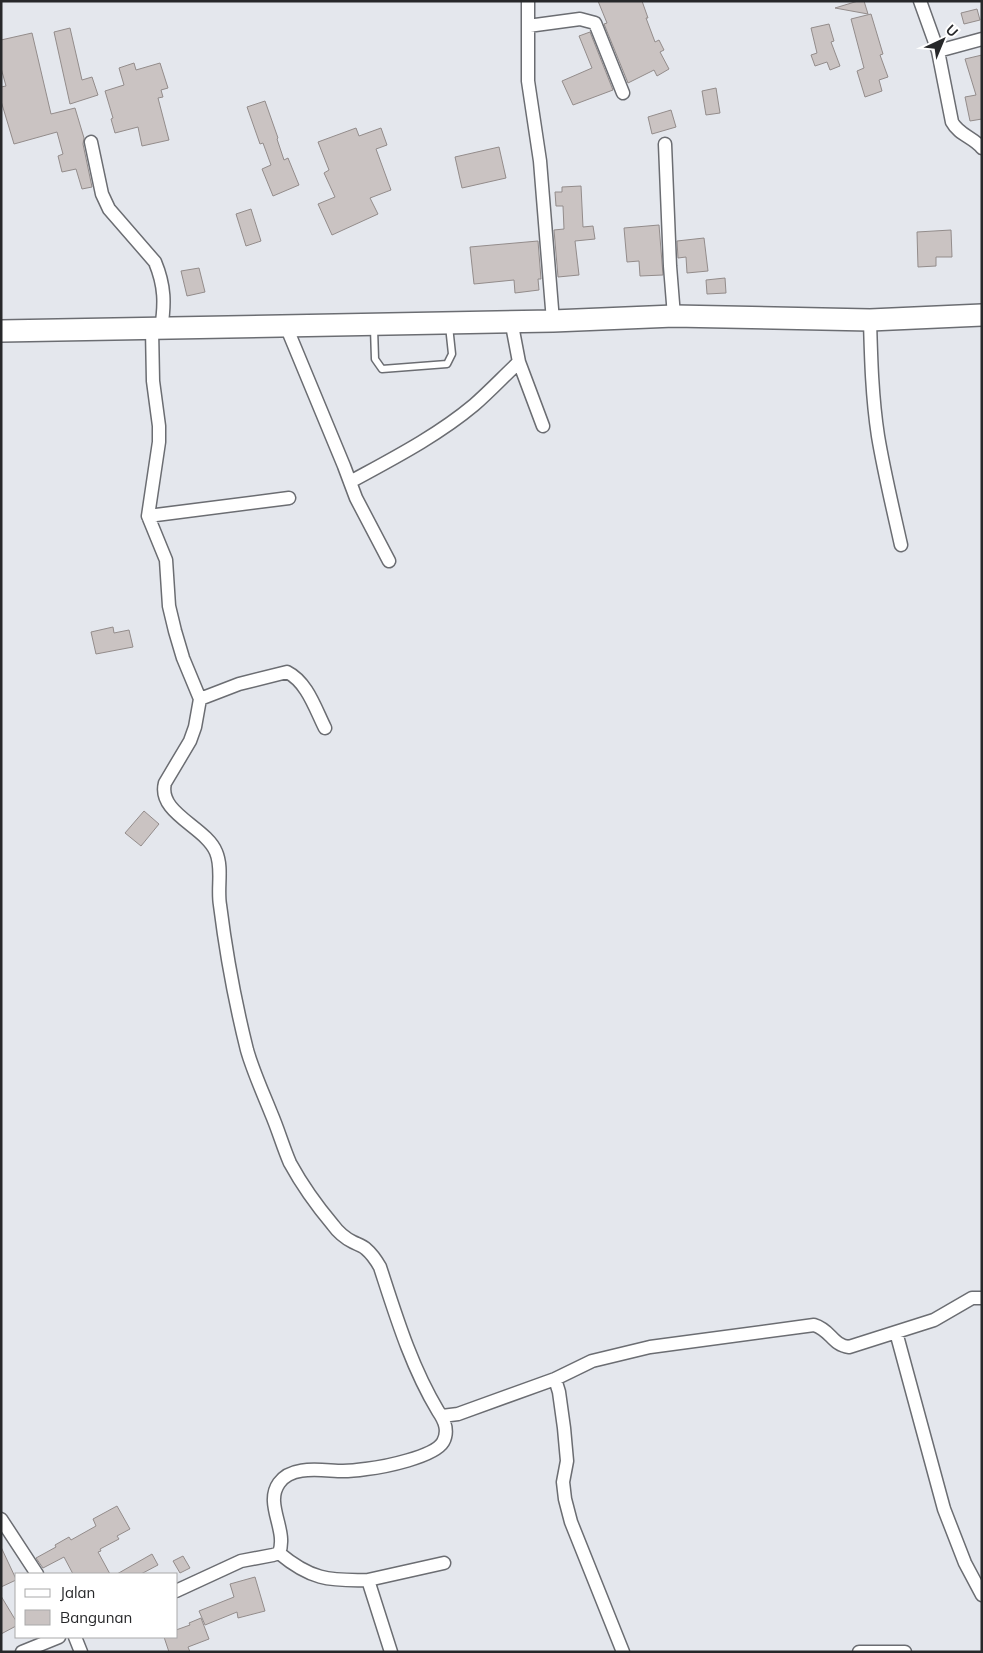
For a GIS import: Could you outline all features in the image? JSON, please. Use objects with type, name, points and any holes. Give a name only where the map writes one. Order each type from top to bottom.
[{"type":"highway","points":[[1,331],[674,316],[870,320],[982,315]]},
{"type":"street","points":[[528,1],[528,81],[540,161],[553,320]]},
{"type":"street","points":[[920,1],[938,51],[952,122],[959,132],[970,137],[982,148]]},
{"type":"street","points":[[528,26],[580,19],[595,24],[623,92]]},
{"type":"street","points":[[938,51],[982,39]]},
{"type":"street","points":[[91,142],[102,194],[109,208],[155,262],[164,287],[164,308],[157,329],[153,381],[159,426],[158,442],[148,516],[166,560],[169,606],[175,631],[183,658],[200,699],[195,727],[190,741],[164,783],[163,791],[171,807],[206,838],[217,854],[219,902],[236,1004],[248,1051],[290,1161],[303,1185],[334,1226],[351,1241],[365,1247],[380,1267],[407,1349],[428,1394],[446,1424],[443,1441],[437,1449],[428,1455],[368,1469],[346,1471],[304,1470],[288,1474],[279,1483],[274,1494],[274,1508],[282,1546],[279,1552],[273,1556],[241,1561],[178,1590]]},
{"type":"street","points":[[666,144],[670,266],[674,316]]},
{"type":"street","points":[[510,320],[519,362],[543,426]]},
{"type":"street","points":[[870,320],[873,394],[878,434],[901,545]]},
{"type":"street","points":[[286,326],[356,498],[389,561]]},
{"type":"street","points":[[350,482],[391,460],[445,427],[474,405],[519,362]]},
{"type":"street","points":[[148,516],[290,498]]},
{"type":"street","points":[[200,699],[239,684],[287,672],[303,684],[326,728]]},
{"type":"street","points":[[442,1416],[458,1414],[554,1379],[592,1361],[650,1347],[814,1325],[828,1332],[835,1342],[841,1346],[849,1347],[934,1320],[972,1298],[982,1298]]},
{"type":"street","points":[[896,1332],[944,1509],[965,1563],[982,1595]]},
{"type":"street","points":[[554,1379],[559,1392],[567,1461],[563,1482],[564,1499],[571,1522],[623,1652]]},
{"type":"street","points":[[1,1519],[36,1573]]},
{"type":"street","points":[[279,1552],[295,1567],[315,1576],[329,1579],[368,1580],[444,1563]]},
{"type":"street","points":[[368,1580],[391,1652]]},
{"type":"street","points":[[22,1652],[57,1638]]},
{"type":"street","points":[[75,1638],[80,1652]]},
{"type":"street","points":[[859,1652],[905,1652]]},
{"type":"lane","points":[[374,324],[376,360],[382,369],[447,364],[452,354],[449,322]]},
{"type":"building","points":[[598,1],[642,1],[655,42],[659,40],[664,50],[660,52],[669,69],[657,76],[654,70],[628,83],[604,24],[607,23]]},
{"type":"building","points":[[864,1],[868,14],[835,8]]},
{"type":"building","points":[[977,9],[980,20],[964,24],[961,13]]},
{"type":"building","points":[[871,14],[883,54],[880,55],[888,77],[879,80],[882,91],[865,97],[857,71],[864,68],[851,19]]},
{"type":"building","points":[[829,24],[834,41],[831,42],[840,66],[830,70],[827,62],[815,66],[811,55],[817,53],[811,28]]},
{"type":"building","points":[[70,28],[82,80],[92,77],[98,95],[70,104],[54,32]]},
{"type":"building","points":[[590,32],[613,90],[573,105],[562,81],[592,68],[579,36]]},
{"type":"building","points":[[32,33],[51,114],[75,108],[84,138],[83,144],[92,187],[82,189],[76,169],[62,172],[58,156],[63,154],[57,132],[14,144],[1,101],[1,87],[6,86],[1,68],[1,40]]},
{"type":"building","points":[[982,55],[982,119],[970,121],[965,97],[976,95],[965,59]]},
{"type":"building","points":[[134,63],[136,70],[160,63],[168,88],[161,90],[163,97],[158,98],[169,140],[142,146],[138,127],[115,133],[111,119],[113,118],[105,91],[124,85],[119,68]]},
{"type":"building","points":[[716,88],[720,113],[706,115],[702,91]]},
{"type":"building","points":[[265,101],[284,160],[288,158],[299,185],[273,196],[262,169],[271,165],[263,143],[260,144],[247,107]]},
{"type":"building","points":[[671,110],[676,127],[652,134],[648,117]]},
{"type":"building","points":[[356,128],[359,136],[381,128],[387,145],[376,149],[391,190],[370,198],[378,214],[332,235],[318,204],[335,197],[324,173],[329,170],[318,142]]},
{"type":"building","points":[[499,147],[506,178],[462,188],[455,157]]},
{"type":"building","points":[[581,186],[583,227],[593,226],[595,239],[575,241],[579,275],[558,277],[554,230],[564,229],[563,206],[556,206],[555,192],[562,192],[562,187]]},
{"type":"building","points":[[251,209],[261,241],[246,246],[236,214]]},
{"type":"building","points":[[659,225],[663,275],[640,276],[639,261],[627,262],[624,228]]},
{"type":"building","points":[[951,230],[952,257],[936,257],[936,266],[918,267],[917,232]]},
{"type":"building","points":[[704,238],[708,271],[687,273],[686,257],[678,258],[677,241]]},
{"type":"building","points":[[538,241],[541,279],[538,279],[539,290],[515,293],[514,280],[474,284],[470,247]]},
{"type":"building","points":[[199,268],[205,292],[187,296],[181,271]]},
{"type":"building","points":[[725,278],[726,293],[707,294],[706,280]]},
{"type":"building","points":[[113,627],[114,633],[129,630],[133,647],[96,654],[91,632]]},
{"type":"building","points":[[144,811],[159,824],[141,846],[125,833]]},
{"type":"building","points":[[117,1506],[130,1529],[117,1536],[119,1539],[98,1552],[109,1573],[72,1573],[64,1557],[43,1568],[36,1558],[69,1537],[71,1540],[96,1526],[93,1519]]},
{"type":"building","points":[[1,1547],[15,1580],[1,1587]]},
{"type":"building","points":[[152,1554],[158,1565],[143,1573],[119,1573]]},
{"type":"building","points":[[183,1556],[190,1568],[180,1573],[173,1561]]},
{"type":"building","points":[[255,1577],[265,1611],[238,1618],[237,1612],[205,1625],[199,1611],[234,1597],[230,1584]]},
{"type":"building","points":[[1,1596],[15,1619],[15,1627],[1,1634]]},
{"type":"building","points":[[201,1618],[209,1639],[188,1647],[190,1652],[169,1652],[164,1638],[178,1638],[178,1629],[190,1625],[189,1623]]}]
